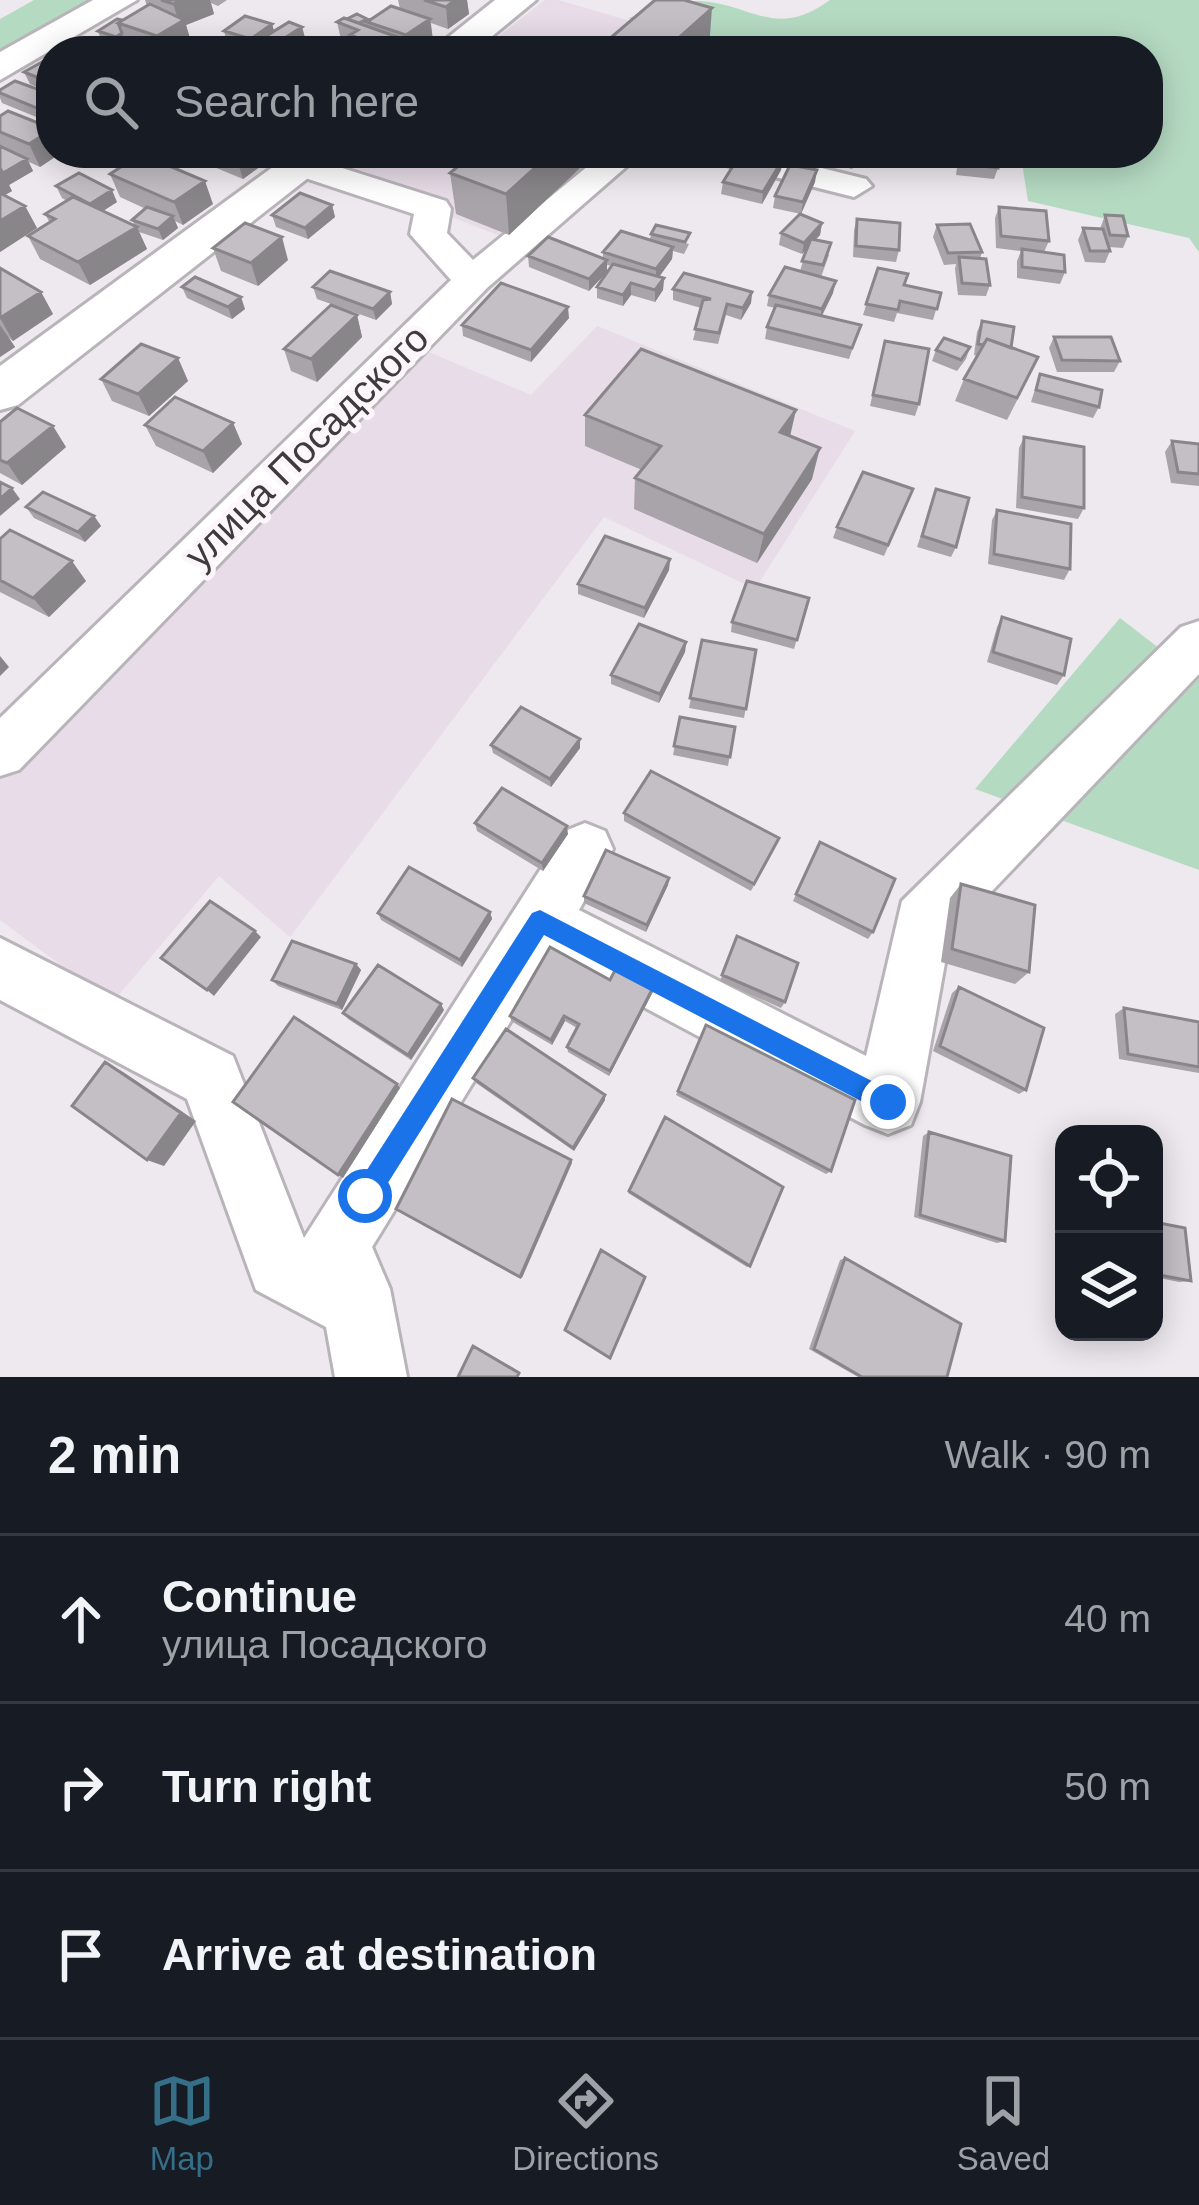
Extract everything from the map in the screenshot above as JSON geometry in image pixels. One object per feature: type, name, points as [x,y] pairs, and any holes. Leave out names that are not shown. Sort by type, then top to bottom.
[{"type":"main road","points":[[56,36],[119,0]]},
{"type":"main road","points":[[470,36],[518,0]]},
{"type":"main road","points":[[0,68],[36,47]]},
{"type":"main road","points":[[0,392],[300,168]]},
{"type":"street","points":[[331,168],[433,209]]},
{"type":"street","name":"улица Посадского","points":[[0,753],[474,279],[607,168]]},
{"type":"street","points":[[780,168],[854,186]]},
{"type":"street","points":[[460,181],[433,209],[428,234],[447,259],[474,279]]},
{"type":"street","points":[[540,921],[888,1102],[922,921],[1199,640]]},
{"type":"street","points":[[370,1377],[358,1306],[336,1243],[585,849]]},
{"type":"street","points":[[0,968],[211,1078],[280,1266],[358,1306]]},
{"type":"shaded area","points":[[545,0],[558,0],[682,36],[499,36]]},
{"type":"shaded area","points":[[331,168],[610,168],[528,247]]},
{"type":"shaded area","points":[[597,326],[855,431],[755,589],[604,517],[290,937],[219,876],[112,1003],[0,920],[0,774],[424,350],[531,395]]},
{"type":"green space","points":[[34,0],[99,0],[0,56],[0,19]]},
{"type":"green space","points":[[830,0],[1199,0],[1199,252],[1189,238],[1028,201],[1023,168],[1163,168],[1163,36],[689,36],[628,18],[693,1],[776,19],[810,12]]},
{"type":"green space","points":[[1120,618],[1199,679],[1199,870],[975,789]]},
{"type":"building","points":[[424,0],[455,0],[446,7]]},
{"type":"building","points":[[655,0],[684,0],[712,8],[681,36],[613,36]]},
{"type":"building","points":[[150,4],[184,20],[157,36],[118,23]]},
{"type":"building","points":[[391,6],[430,19],[406,35],[367,22]]},
{"type":"building","points":[[245,16],[272,24],[255,36],[224,31]]},
{"type":"building","points":[[344,18],[395,36],[353,36],[358,30],[337,22]]},
{"type":"building","points":[[117,19],[122,20],[118,36],[98,31]]},
{"type":"building","points":[[289,22],[302,27],[288,36],[266,36]]},
{"type":"building","points":[[15,81],[36,89],[36,108],[0,93]]},
{"type":"building","points":[[8,111],[36,122],[36,140],[29,144],[0,132],[0,116]]},
{"type":"building","points":[[0,146],[27,159],[3,173]]},
{"type":"building","points":[[119,168],[174,168],[205,181],[174,202],[110,174]]},
{"type":"building","points":[[456,168],[535,168],[506,194],[450,173]]},
{"type":"building","points":[[732,168],[778,168],[763,192],[723,182]]},
{"type":"building","points":[[789,168],[817,170],[803,202],[775,196]]},
{"type":"building","points":[[79,173],[112,190],[90,204],[56,186]]},
{"type":"building","points":[[0,193],[25,206],[0,221]]},
{"type":"building","points":[[300,193],[332,205],[305,228],[272,215]]},
{"type":"building","points":[[73,197],[137,227],[78,262],[28,236],[55,219],[45,214]]},
{"type":"building","points":[[147,207],[173,216],[158,229],[132,220]]},
{"type":"building","points":[[999,207],[1046,211],[1049,241],[1001,236]]},
{"type":"building","points":[[800,214],[822,223],[804,243],[781,233]]},
{"type":"building","points":[[1105,215],[1123,216],[1128,236],[1110,235]]},
{"type":"building","points":[[857,219],[900,223],[899,250],[856,246]]},
{"type":"building","points":[[245,223],[282,237],[251,263],[213,248]]},
{"type":"building","points":[[970,224],[982,252],[948,253],[937,225]]},
{"type":"building","points":[[656,225],[690,233],[685,242],[651,234]]},
{"type":"building","points":[[1083,228],[1103,229],[1110,251],[1090,251]]},
{"type":"building","points":[[621,231],[673,247],[656,269],[603,252]]},
{"type":"building","points":[[548,237],[607,260],[589,279],[528,256]]},
{"type":"building","points":[[811,239],[831,243],[823,265],[802,261]]},
{"type":"building","points":[[1022,249],[1064,255],[1065,272],[1022,267]]},
{"type":"building","points":[[959,257],[986,259],[990,285],[962,283]]},
{"type":"building","points":[[613,264],[664,278],[655,290],[631,283],[623,295],[597,287]]},
{"type":"building","points":[[785,267],[836,281],[822,309],[769,295]]},
{"type":"building","points":[[0,268],[41,292],[0,318]]},
{"type":"building","points":[[878,268],[908,274],[904,285],[941,293],[937,309],[900,301],[898,310],[866,304]]},
{"type":"building","points":[[330,271],[390,292],[373,309],[313,287]]},
{"type":"building","points":[[684,273],[752,292],[743,308],[727,304],[719,333],[695,329],[703,300],[711,299],[673,289]]},
{"type":"building","points":[[195,277],[241,297],[228,307],[182,287]]},
{"type":"building","points":[[501,283],[568,307],[531,350],[462,325]]},
{"type":"building","points":[[331,305],[357,315],[311,359],[284,349]]},
{"type":"building","points":[[776,305],[861,325],[852,348],[767,327]]},
{"type":"building","points":[[982,321],[1014,327],[1011,348],[987,339],[978,344]]},
{"type":"building","points":[[1054,337],[1111,337],[1120,361],[1062,360]]},
{"type":"building","points":[[944,338],[970,347],[961,360],[936,350]]},
{"type":"building","points":[[987,339],[1038,357],[1017,398],[964,379]]},
{"type":"building","points":[[885,341],[929,349],[919,404],[873,395]]},
{"type":"building","points":[[141,344],[178,358],[138,394],[101,379]]},
{"type":"building","points":[[641,349],[796,410],[780,432],[820,448],[764,534],[635,478],[661,446],[585,415]]},
{"type":"building","points":[[1040,374],[1102,390],[1099,407],[1036,390]]},
{"type":"building","points":[[175,397],[233,423],[203,451],[145,425]]},
{"type":"building","points":[[17,408],[53,426],[7,463],[0,460],[0,422]]},
{"type":"building","points":[[1024,437],[1084,447],[1084,508],[1022,497]]},
{"type":"building","points":[[1172,441],[1199,444],[1199,474],[1178,472]]},
{"type":"building","points":[[863,472],[913,489],[888,545],[837,527]]},
{"type":"building","points":[[0,482],[12,488],[0,499]]},
{"type":"building","points":[[936,489],[969,498],[956,547],[922,536]]},
{"type":"building","points":[[43,492],[94,516],[78,532],[26,507]]},
{"type":"building","points":[[997,510],[1071,524],[1070,569],[994,554]]},
{"type":"building","points":[[10,530],[72,561],[33,598],[0,580],[0,539]]},
{"type":"building","points":[[605,536],[670,559],[645,608],[578,584]]},
{"type":"building","points":[[747,581],[809,598],[797,640],[732,622]]},
{"type":"building","points":[[1002,617],[1071,639],[1064,675],[993,652]]},
{"type":"building","points":[[639,624],[686,642],[660,694],[611,675]]},
{"type":"building","points":[[702,640],[756,650],[746,709],[690,698]]},
{"type":"building","points":[[521,707],[580,739],[550,779],[491,745]]},
{"type":"building","points":[[680,717],[735,727],[730,757],[674,746]]},
{"type":"building","points":[[651,771],[779,838],[754,884],[624,813]]},
{"type":"building","points":[[502,788],[567,826],[542,863],[475,823]]},
{"type":"building","points":[[820,842],[895,879],[873,932],[796,894]]},
{"type":"building","points":[[606,850],[669,878],[647,925],[584,896]]},
{"type":"building","points":[[409,867],[490,912],[460,960],[378,913]]},
{"type":"building","points":[[961,884],[1035,905],[1029,972],[952,949]]},
{"type":"building","points":[[210,901],[255,931],[207,990],[161,958]]},
{"type":"building","points":[[737,936],[798,963],[785,1002],[722,975]]},
{"type":"building","points":[[292,941],[356,964],[337,1004],[272,980]]},
{"type":"building","points":[[550,947],[610,980],[621,959],[658,978],[610,1071],[567,1047],[579,1024],[564,1016],[551,1040],[510,1016]]},
{"type":"building","points":[[378,965],[441,1004],[408,1055],[343,1013]]},
{"type":"building","points":[[959,987],[1044,1028],[1026,1090],[940,1046]]},
{"type":"building","points":[[1124,1008],[1199,1022],[1199,1067],[1128,1054]]},
{"type":"building","points":[[294,1017],[397,1084],[338,1175],[233,1102]]},
{"type":"building","points":[[706,1025],[855,1100],[831,1171],[678,1091]]},
{"type":"building","points":[[506,1029],[605,1095],[573,1148],[473,1078]]},
{"type":"building","points":[[105,1062],[181,1113],[147,1160],[72,1106]]},
{"type":"building","points":[[452,1099],[571,1160],[520,1277],[396,1209]]},
{"type":"building","points":[[665,1117],[783,1187],[750,1266],[629,1191]]},
{"type":"building","points":[[929,1132],[1011,1156],[1005,1241],[920,1215]]},
{"type":"building","points":[[1163,1224],[1185,1228],[1191,1281],[1163,1276]]},
{"type":"building","points":[[601,1250],[645,1277],[610,1358],[565,1330]]},
{"type":"building","points":[[845,1258],[961,1324],[947,1377],[862,1377],[814,1349]]},
{"type":"building","points":[[473,1346],[519,1373],[517,1377],[458,1377]]},
{"type":"route","points":[[365,1196],[540,921],[888,1102]]}]
